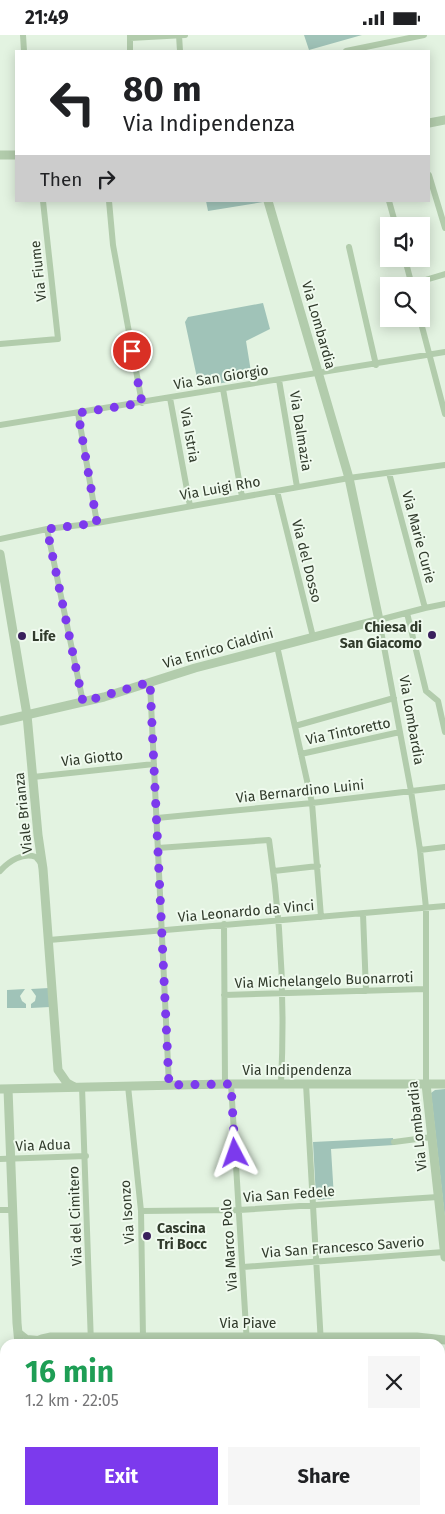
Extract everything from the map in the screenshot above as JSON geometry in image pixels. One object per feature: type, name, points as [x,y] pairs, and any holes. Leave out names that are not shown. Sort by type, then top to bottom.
[{"type":"street","points":[[23,35],[24,50]]},
{"type":"street","points":[[179,35],[180,50]]},
{"type":"street","points":[[130,50],[130,37],[186,35]]},
{"type":"street","points":[[351,50],[424,35]]},
{"type":"street","points":[[430,123],[445,120]]},
{"type":"street","points":[[0,155],[15,155]]},
{"type":"street","points":[[430,178],[445,228]]},
{"type":"street","name":"Via Fiume","points":[[0,344],[58,339],[43,202]]},
{"type":"street","points":[[109,202],[113,245],[142,403]]},
{"type":"street","name":"Via Lombardia","points":[[268,202],[349,478],[379,620],[411,791],[426,908],[426,1084],[445,1257]]},
{"type":"street","points":[[389,202],[393,217]]},
{"type":"street","points":[[349,247],[376,365]]},
{"type":"street","points":[[430,279],[445,274]]},
{"type":"street","points":[[422,327],[445,414]]},
{"type":"street","name":"Via San Giorgio","points":[[0,425],[376,365],[445,352]]},
{"type":"street","name":"Via Dalmazia","points":[[279,380],[297,487]]},
{"type":"street","points":[[223,389],[242,497]]},
{"type":"street","name":"Via Istria","points":[[170,398],[190,506]]},
{"type":"street","points":[[78,413],[97,523]]},
{"type":"street","name":"Via Luigi Rho","points":[[0,539],[47,529],[97,523],[349,478],[445,465]]},
{"type":"street","name":"Via Marie Curie","points":[[389,473],[425,608]]},
{"type":"street","name":"Via del Dosso","points":[[277,491],[313,637]]},
{"type":"street","points":[[47,529],[83,702]]},
{"type":"street","name":"Viale Brianza","points":[[0,554],[27,715],[43,869],[58,1070],[57,1081],[51,1088]]},
{"type":"street","name":"Via Enrico Cialdini","points":[[0,721],[83,702],[277,646],[441,605]]},
{"type":"street","points":[[407,613],[426,691],[445,705]]},
{"type":"street","points":[[277,646],[312,803],[321,917]]},
{"type":"street","points":[[150,682],[169,1085]]},
{"type":"street","points":[[295,725],[394,698]]},
{"type":"street","points":[[438,701],[445,732]]},
{"type":"street","name":"Via Tintoretto","points":[[301,754],[400,733]]},
{"type":"street","name":"Via Giotto","points":[[33,777],[154,764]]},
{"type":"street","name":"Via Bernardino Luini","points":[[157,818],[312,803],[445,787]]},
{"type":"street","points":[[0,871],[36,847],[38,835]]},
{"type":"street","points":[[158,848],[269,840],[279,920],[282,994],[281,1084]]},
{"type":"street","points":[[420,850],[445,847]]},
{"type":"street","points":[[25,855],[36,857],[43,869]]},
{"type":"street","points":[[274,871],[318,866]]},
{"type":"street","name":"Via Leonardo da Vinci","points":[[49,940],[445,907]]},
{"type":"street","points":[[363,914],[366,991]]},
{"type":"street","name":"Via Marco Polo","points":[[224,924],[224,995],[228,1084],[239,1210],[247,1339]]},
{"type":"street","name":"Via Michelangelo Buonarroti","points":[[224,995],[425,989]]},
{"type":"street","points":[[58,1070],[66,1083],[78,1087]]},
{"type":"street","name":"Via Indipendenza","points":[[4,1089],[228,1084],[445,1084]]},
{"type":"street","points":[[306,1084],[321,1339]]},
{"type":"street","name":"Via Isonzo","points":[[128,1086],[141,1211],[143,1338]]},
{"type":"street","name":"Via del Cimitero","points":[[78,1087],[86,1156],[88,1339]]},
{"type":"street","points":[[4,1089],[11,1158],[18,1339]]},
{"type":"street","points":[[394,1142],[432,1137]]},
{"type":"street","name":"Via Adua","points":[[0,1159],[86,1156]]},
{"type":"street","name":"Via San Fedele","points":[[141,1211],[239,1210],[438,1197]]},
{"type":"street","points":[[0,1210],[13,1209]]},
{"type":"street","name":"Via San Francesco Saverio","points":[[242,1267],[444,1252]]},
{"type":"street","points":[[14,1339],[17,1326]]},
{"type":"street","name":"Via Piave","points":[[17,1326],[20,1334],[32,1339]]},
{"type":"street","name":"Via Piave","points":[[357,1339],[429,1337],[445,1334]]},
{"type":"street","name":"Via Piave","points":[[429,1337],[440,1339]]},
{"type":"street","name":"Via Piave","points":[[59,1339],[74,1339]]},
{"type":"street","name":"Via Piave","points":[[125,1339],[195,1339]]},
{"type":"shaded area","points":[[304,35],[362,35],[309,50]]},
{"type":"shaded area","points":[[206,202],[263,202],[208,211]]},
{"type":"shaded area","points":[[263,303],[270,329],[246,341],[252,378],[199,387],[185,322],[188,317]]},
{"type":"shaded area","points":[[49,988],[50,1007],[31,1008],[31,1004],[35,1001],[36,996],[31,989]]},
{"type":"shaded area","points":[[25,989],[20,996],[26,1004],[26,1008],[7,1008],[7,990]]},
{"type":"shaded area","points":[[445,1089],[445,1219],[431,1093],[435,1090]]},
{"type":"shaded area","points":[[393,1138],[394,1145],[331,1149],[334,1198],[319,1200],[316,1198],[313,1142]]},
{"type":"place","name":"Chiesa di San Giacomo","points":[[432,635]]},
{"type":"place","name":"Life","points":[[22,636]]},
{"type":"place","name":"Cascina Tri Bocc","points":[[147,1236]]},
{"type":"route","points":[[132,351],[142,403],[78,413],[97,523],[47,529],[83,702],[150,682],[169,1085],[231,1084],[235,1153]]}]
